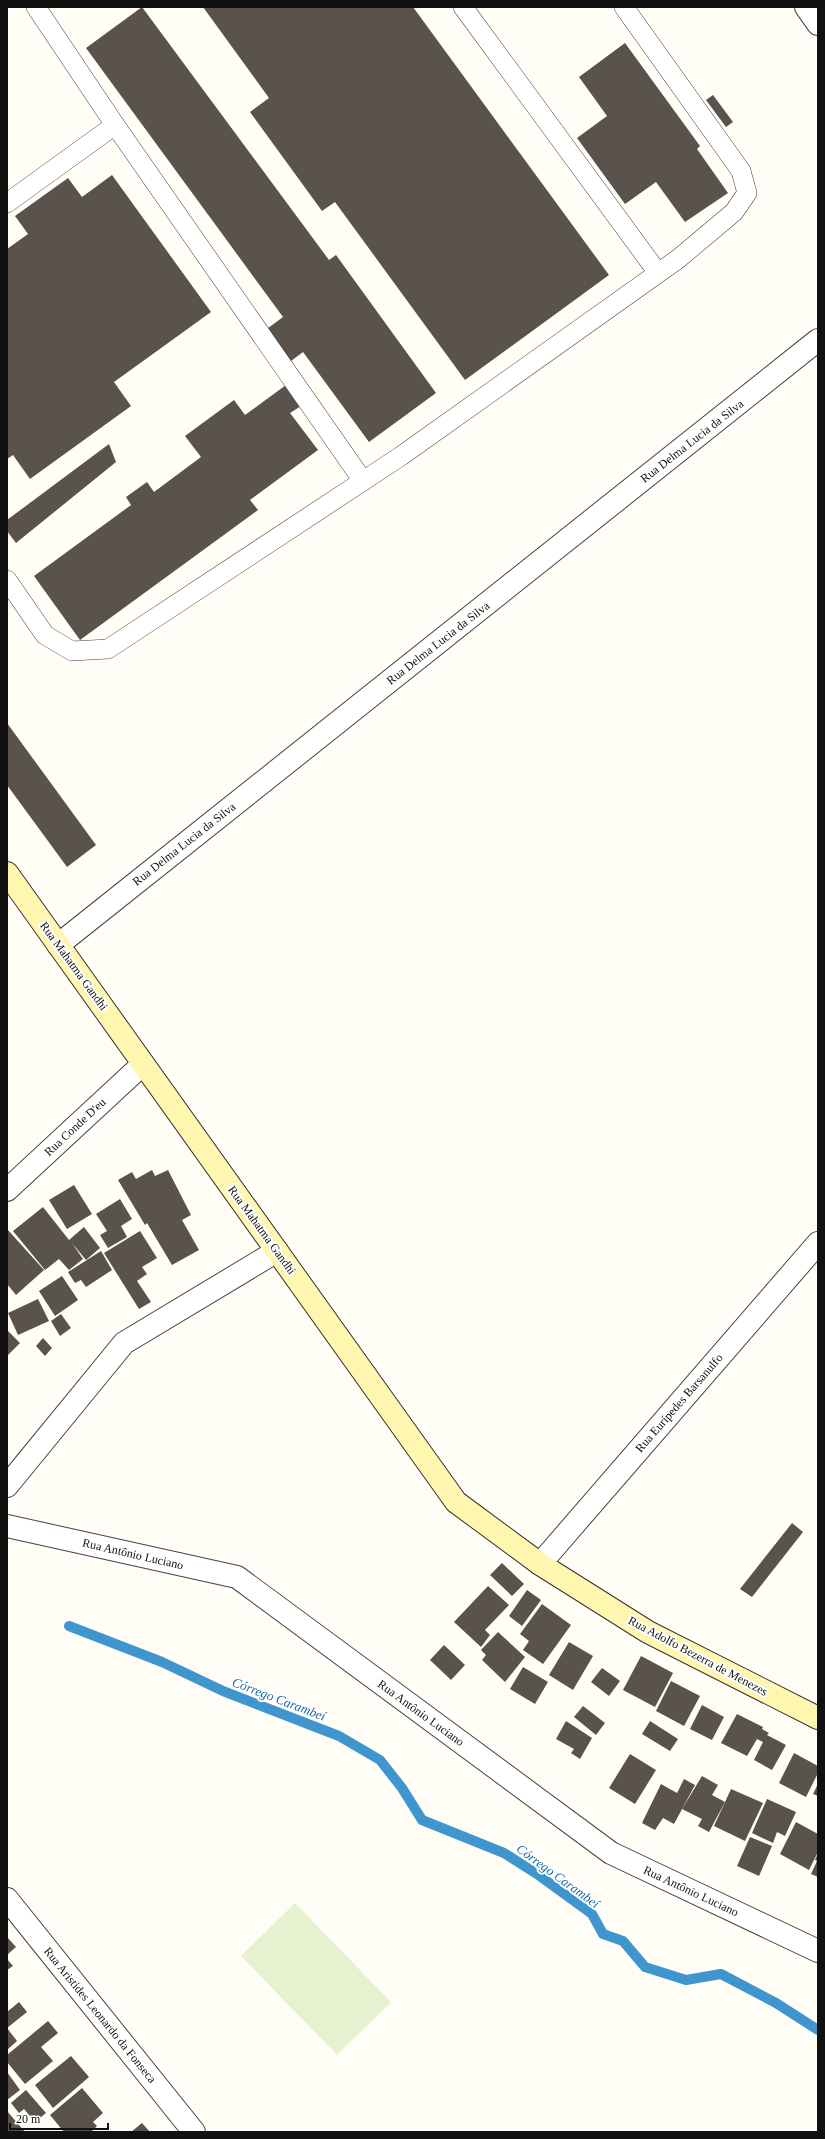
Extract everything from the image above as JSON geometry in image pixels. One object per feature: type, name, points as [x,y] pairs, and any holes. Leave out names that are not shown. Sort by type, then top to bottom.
[{"type":"street","points":[[806,7],[818,24]]},
{"type":"street","name":"Rua Delma Lucia da Silva","points":[[58,945],[818,340]]},
{"type":"street","name":"Rua Mahatma Gandhi","points":[[7,873],[456,1502],[540,1564]]},
{"type":"street","name":"Rua Conde D'eu","points":[[7,1190],[144,1064]]},
{"type":"street","name":"Rua Eurípedes Barsanulfo","points":[[540,1564],[818,1242]]},
{"type":"street","points":[[7,1486],[124,1343],[277,1251]]},
{"type":"street","name":"Rua Antônio Luciano","points":[[7,1526],[237,1577],[611,1853],[818,1951]]},
{"type":"street","name":"Rua Adolfo Bezerra de Menezes","points":[[540,1564],[648,1632],[818,1718]]},
{"type":"street","name":"Rua Aristides Leonardo da Fonseca","points":[[7,1899],[194,2132]]},
{"type":"lane","points":[[36,7],[115,125],[363,481]]},
{"type":"lane","points":[[463,7],[658,273]]},
{"type":"lane","points":[[7,580],[45,634],[72,651],[108,649],[363,481],[658,273],[734,212],[747,193],[741,171],[624,7]]},
{"type":"lane","points":[[7,203],[115,125]]},
{"type":"green space","points":[[295,1903],[391,2002],[337,2055],[241,1956]]},
{"type":"building","points":[[142,7],[329,260],[336,255],[436,393],[369,442],[303,352],[287,364],[264,331],[283,317],[86,48]]},
{"type":"building","points":[[203,7],[413,7],[609,275],[465,380],[335,202],[322,211],[250,112],[269,98]]},
{"type":"building","points":[[625,43],[700,146],[697,149],[728,193],[685,222],[656,182],[625,204],[577,138],[607,116],[579,77]]},
{"type":"building","points":[[713,95],[733,122],[726,127],[706,100]]},
{"type":"building","points":[[112,175],[211,312],[114,382],[131,406],[30,479],[13,455],[7,459],[7,249],[28,234],[15,216],[68,178],[82,197]]},
{"type":"building","points":[[286,385],[301,406],[290,413],[318,450],[250,500],[258,510],[80,640],[34,576],[131,505],[126,497],[147,482],[154,492],[201,457],[185,436],[234,400],[245,415]]},
{"type":"building","points":[[109,444],[116,462],[16,543],[7,531],[7,520]]},
{"type":"building","points":[[7,723],[96,845],[67,867],[7,785]]},
{"type":"building","points":[[152,1170],[155,1176],[168,1170],[191,1215],[182,1220],[199,1250],[172,1265],[147,1223],[145,1225],[118,1180],[132,1172],[136,1179]]},
{"type":"building","points":[[74,1185],[92,1214],[67,1229],[49,1200]]},
{"type":"building","points":[[120,1199],[132,1219],[121,1226],[127,1237],[108,1248],[100,1235],[107,1231],[96,1214]]},
{"type":"building","points":[[43,1207],[69,1240],[84,1227],[100,1248],[86,1260],[72,1243],[83,1259],[69,1270],[59,1259],[45,1270],[13,1231]]},
{"type":"building","points":[[7,1229],[44,1270],[16,1295],[7,1284]]},
{"type":"building","points":[[140,1231],[157,1258],[142,1267],[147,1274],[137,1281],[151,1302],[139,1309],[104,1253]]},
{"type":"building","points":[[101,1251],[112,1270],[86,1287],[81,1280],[75,1283],[68,1272]]},
{"type":"building","points":[[62,1276],[78,1300],[55,1316],[39,1291]]},
{"type":"building","points":[[38,1299],[49,1321],[18,1335],[8,1313]]},
{"type":"building","points":[[61,1314],[71,1328],[60,1336],[51,1321]]},
{"type":"building","points":[[7,1330],[20,1343],[7,1356]]},
{"type":"building","points":[[43,1338],[52,1348],[45,1356],[36,1346]]},
{"type":"building","points":[[792,1523],[803,1532],[752,1597],[740,1589]]},
{"type":"building","points":[[502,1563],[524,1584],[512,1596],[490,1575]]},
{"type":"building","points":[[488,1586],[509,1605],[485,1630],[490,1635],[481,1647],[454,1622]]},
{"type":"building","points":[[527,1590],[541,1600],[522,1626],[509,1616]]},
{"type":"building","points":[[542,1604],[571,1625],[543,1664],[523,1650],[529,1641],[520,1634]]},
{"type":"building","points":[[498,1632],[525,1657],[505,1682],[482,1660],[486,1655],[481,1650]]},
{"type":"building","points":[[569,1642],[593,1656],[573,1690],[549,1675]]},
{"type":"building","points":[[444,1645],[465,1665],[451,1680],[430,1660]]},
{"type":"building","points":[[641,1656],[673,1673],[655,1707],[623,1690]]},
{"type":"building","points":[[523,1667],[548,1682],[535,1704],[510,1689]]},
{"type":"building","points":[[602,1668],[620,1681],[609,1696],[591,1682]]},
{"type":"building","points":[[671,1681],[700,1696],[684,1726],[656,1711]]},
{"type":"building","points":[[702,1705],[724,1717],[712,1740],[690,1729]]},
{"type":"building","points":[[583,1706],[605,1723],[596,1735],[574,1717]]},
{"type":"building","points":[[737,1714],[763,1727],[762,1729],[769,1733],[767,1735],[786,1745],[772,1770],[754,1760],[763,1742],[757,1739],[747,1756],[721,1743]]},
{"type":"building","points":[[566,1721],[592,1738],[580,1759],[571,1753],[574,1749],[556,1739]]},
{"type":"building","points":[[650,1721],[678,1739],[670,1751],[642,1734]]},
{"type":"building","points":[[794,1753],[818,1766],[818,1773],[806,1797],[779,1783]]},
{"type":"building","points":[[630,1754],[656,1770],[635,1804],[609,1788]]},
{"type":"building","points":[[702,1776],[718,1785],[712,1795],[725,1802],[709,1832],[698,1826],[702,1819],[682,1809]]},
{"type":"building","points":[[684,1779],[695,1785],[674,1824],[663,1818],[655,1830],[642,1823],[661,1784],[677,1793]]},
{"type":"building","points":[[818,1784],[818,1796],[813,1794]]},
{"type":"building","points":[[731,1789],[763,1803],[745,1841],[714,1826]]},
{"type":"building","points":[[767,1799],[796,1812],[785,1836],[777,1832],[773,1843],[752,1833]]},
{"type":"building","points":[[796,1822],[818,1834],[818,1852],[809,1870],[780,1854]]},
{"type":"building","points":[[750,1837],[772,1846],[759,1876],[737,1866]]},
{"type":"building","points":[[818,1853],[818,1877],[811,1874],[817,1861],[815,1860]]},
{"type":"building","points":[[7,1937],[16,1947],[7,1955]]},
{"type":"building","points":[[7,1959],[13,1966],[7,1970]]},
{"type":"building","points":[[19,2002],[27,2012],[7,2028],[7,2012]]},
{"type":"building","points":[[48,2021],[58,2033],[41,2047],[53,2061],[25,2084],[7,2062],[7,2055]]},
{"type":"building","points":[[7,2028],[17,2041],[7,2050]]},
{"type":"building","points":[[71,2056],[89,2077],[53,2108],[35,2085]]},
{"type":"building","points":[[7,2072],[20,2090],[7,2100]]},
{"type":"building","points":[[82,2088],[103,2113],[93,2122],[97,2126],[91,2132],[64,2132],[50,2115]]},
{"type":"building","points":[[26,2090],[46,2113],[35,2122],[24,2109],[19,2113],[11,2103]]},
{"type":"building","points":[[7,2111],[25,2132],[7,2132]]},
{"type":"building","points":[[142,2123],[150,2132],[131,2132]]},
{"type":"waterway","name":"Córrego Carambeí","points":[[69,1626],[162,1662],[223,1691],[339,1736],[380,1760],[402,1788],[422,1820],[504,1853],[537,1874],[592,1914],[603,1934],[623,1941],[645,1967],[686,1980],[721,1974],[776,2003],[818,2030]]}]
